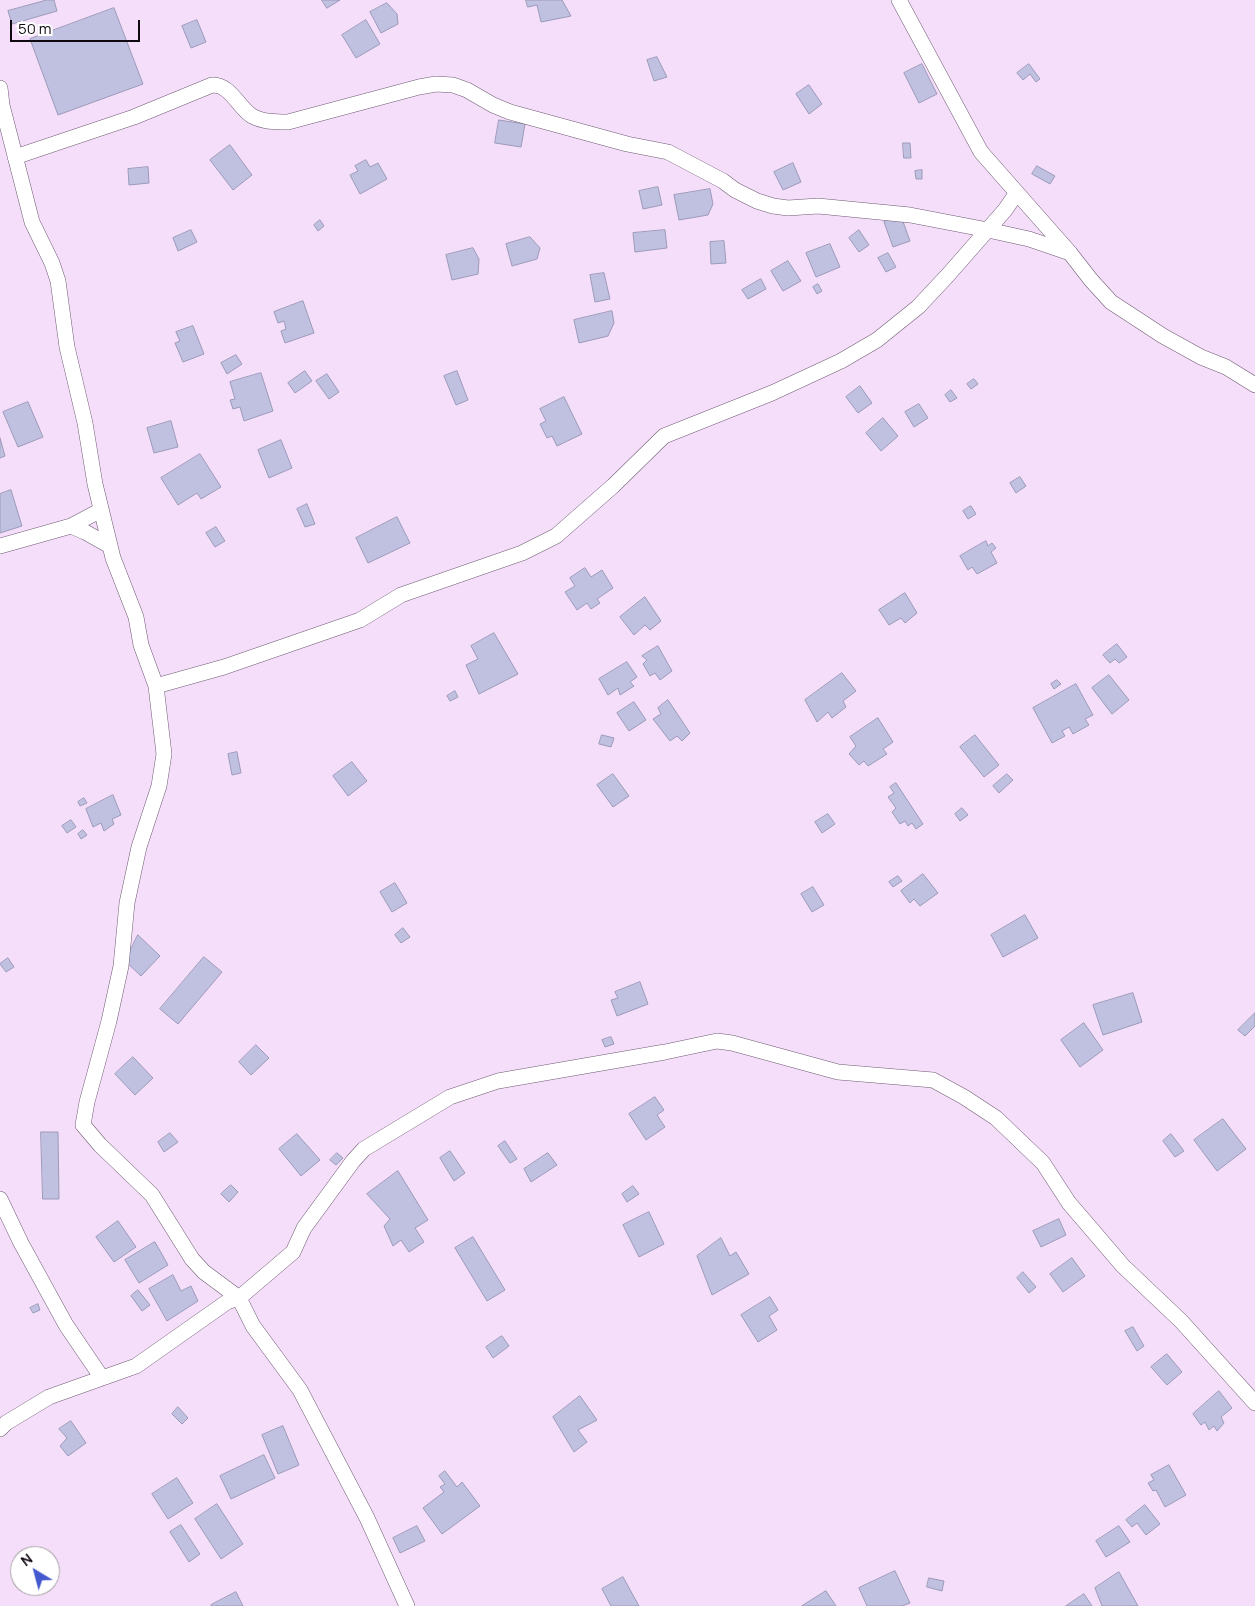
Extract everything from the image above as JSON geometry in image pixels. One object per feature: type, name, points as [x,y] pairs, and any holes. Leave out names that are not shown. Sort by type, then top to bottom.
[{"type":"street","points":[[899,0],[981,152],[1111,302],[1163,336],[1201,357],[1226,367],[1255,384]]},
{"type":"street","points":[[15,157],[134,117],[212,85],[224,87],[244,110],[254,117],[268,121],[288,122],[419,86],[453,85],[510,112],[627,144],[668,152],[723,181],[735,190],[757,201],[773,206],[788,208],[818,206],[910,215],[1029,239],[1070,253]]},
{"type":"street","points":[[0,88],[2,115],[32,222],[52,263],[58,281],[67,347],[85,423],[101,510],[113,558],[136,617],[142,645],[156,686],[164,754],[159,786],[139,847],[127,903],[122,966],[87,1102],[83,1125],[100,1145],[152,1195],[192,1259],[204,1272],[239,1298],[254,1326],[300,1390],[367,1518],[408,1606]]},
{"type":"street","points":[[156,686],[224,667],[360,620],[401,595],[522,553],[556,536],[593,504],[664,436],[772,392],[841,360],[877,340],[918,307],[988,230],[1016,194]]},
{"type":"street","points":[[0,546],[71,526],[101,510]]},
{"type":"street","points":[[71,526],[110,546]]},
{"type":"street","points":[[0,1429],[6,1423],[49,1397],[136,1366],[227,1302],[239,1298],[293,1252],[304,1228],[352,1161],[364,1149],[450,1097],[498,1081],[717,1041],[732,1043],[838,1072],[933,1080],[996,1118],[1043,1163],[1069,1202],[1123,1266],[1181,1321],[1255,1403]]},
{"type":"street","points":[[0,1199],[21,1243],[66,1325],[102,1378]]},
{"type":"building","points":[[47,0],[54,0],[57,11],[12,24],[8,11]]},
{"type":"building","points":[[322,0],[340,0],[327,8]]},
{"type":"building","points":[[526,0],[562,0],[571,16],[541,22],[537,5],[528,7]]},
{"type":"building","points":[[387,3],[397,14],[398,24],[381,33],[370,12]]},
{"type":"building","points":[[114,8],[143,84],[58,115],[30,39]]},
{"type":"building","points":[[197,20],[206,42],[191,48],[182,26]]},
{"type":"building","points":[[366,20],[380,44],[356,58],[342,35]]},
{"type":"building","points":[[657,57],[667,77],[654,81],[647,60]]},
{"type":"building","points":[[922,64],[937,94],[919,103],[904,73]]},
{"type":"building","points":[[1029,64],[1040,79],[1036,82],[1030,74],[1023,80],[1017,73]]},
{"type":"building","points":[[809,85],[822,104],[809,114],[796,94]]},
{"type":"building","points":[[499,120],[525,124],[521,147],[495,143]]},
{"type":"building","points":[[903,143],[910,143],[911,158],[904,158]]},
{"type":"building","points":[[230,145],[252,175],[233,190],[210,160]]},
{"type":"building","points":[[366,160],[370,167],[378,163],[387,179],[360,194],[350,175],[358,171],[355,166]]},
{"type":"building","points":[[793,163],[801,182],[783,190],[774,172]]},
{"type":"building","points":[[1037,166],[1055,176],[1050,184],[1032,174]]},
{"type":"building","points":[[148,167],[149,183],[129,185],[128,169]]},
{"type":"building","points":[[922,170],[922,179],[916,179],[915,171]]},
{"type":"building","points":[[658,187],[662,205],[643,209],[639,191]]},
{"type":"building","points":[[710,189],[713,204],[708,215],[679,220],[674,195]]},
{"type":"building","points":[[901,216],[910,241],[893,247],[884,222]]},
{"type":"building","points":[[320,220],[324,226],[318,231],[314,225]]},
{"type":"building","points":[[191,230],[197,242],[178,251],[173,238]]},
{"type":"building","points":[[665,230],[667,248],[635,252],[633,233]]},
{"type":"building","points":[[859,230],[869,245],[859,252],[849,238]]},
{"type":"building","points":[[530,237],[540,248],[537,259],[512,266],[506,244]]},
{"type":"building","points":[[724,241],[726,263],[711,264],[710,242]]},
{"type":"building","points":[[830,244],[840,267],[816,277],[806,253]]},
{"type":"building","points":[[473,248],[479,259],[478,274],[452,280],[446,255]]},
{"type":"building","points":[[888,253],[896,267],[886,272],[878,258]]},
{"type":"building","points":[[788,261],[801,281],[783,291],[771,271]]},
{"type":"building","points":[[604,273],[610,299],[595,302],[590,275]]},
{"type":"building","points":[[761,279],[766,289],[748,299],[742,290]]},
{"type":"building","points":[[818,284],[822,291],[817,294],[813,287]]},
{"type":"building","points":[[303,301],[314,333],[285,343],[281,331],[286,329],[284,321],[278,323],[274,312]]},
{"type":"building","points":[[612,311],[614,323],[608,336],[579,343],[574,320]]},
{"type":"building","points":[[193,326],[204,354],[183,362],[175,343],[180,341],[176,332]]},
{"type":"building","points":[[236,355],[242,364],[227,374],[221,363]]},
{"type":"building","points":[[305,371],[312,381],[295,393],[288,383]]},
{"type":"building","points":[[457,371],[468,400],[456,405],[444,376]]},
{"type":"building","points":[[261,373],[273,411],[244,421],[240,407],[233,409],[230,400],[235,399],[230,382]]},
{"type":"building","points":[[327,374],[339,392],[329,399],[316,381]]},
{"type":"building","points":[[974,379],[978,384],[971,389],[967,384]]},
{"type":"building","points":[[860,386],[872,403],[858,413],[846,397]]},
{"type":"building","points":[[951,390],[957,398],[950,402],[945,395]]},
{"type":"building","points":[[564,397],[582,434],[557,446],[552,436],[547,438],[540,424],[546,421],[540,409]]},
{"type":"building","points":[[28,402],[43,437],[18,447],[3,412]]},
{"type":"building","points":[[919,404],[928,418],[914,427],[905,412]]},
{"type":"building","points":[[883,418],[898,436],[881,451],[866,433]]},
{"type":"building","points":[[171,421],[178,447],[154,453],[147,428]]},
{"type":"building","points":[[0,438],[5,456],[0,458]]},
{"type":"building","points":[[281,440],[292,468],[269,478],[258,450]]},
{"type":"building","points":[[200,454],[221,487],[201,499],[197,493],[178,505],[161,478]]},
{"type":"building","points":[[1020,477],[1026,486],[1016,493],[1010,483]]},
{"type":"building","points":[[11,490],[22,526],[0,533],[0,494]]},
{"type":"building","points":[[307,504],[315,524],[305,527],[297,509]]},
{"type":"building","points":[[971,506],[976,514],[968,519],[963,511]]},
{"type":"building","points":[[397,517],[410,543],[368,563],[356,538]]},
{"type":"building","points":[[216,527],[225,541],[215,547],[206,533]]},
{"type":"building","points":[[986,541],[988,546],[992,543],[996,548],[991,552],[997,563],[977,574],[972,567],[968,570],[960,556]]},
{"type":"building","points":[[585,568],[591,577],[602,570],[613,588],[597,599],[600,603],[591,609],[587,603],[577,610],[565,592],[575,586],[570,578]]},
{"type":"building","points":[[905,593],[917,613],[905,623],[901,618],[889,625],[879,610]]},
{"type":"building","points":[[645,597],[661,621],[650,630],[645,625],[634,635],[620,617]]},
{"type":"building","points":[[494,633],[518,674],[479,694],[466,665],[478,659],[471,646]]},
{"type":"building","points":[[1117,644],[1127,657],[1119,663],[1115,659],[1110,663],[1103,655]]},
{"type":"building","points":[[658,646],[672,671],[660,680],[655,673],[650,676],[643,664],[647,660],[642,656]]},
{"type":"building","points":[[627,662],[637,677],[630,682],[634,686],[620,695],[618,688],[608,695],[599,679]]},
{"type":"building","points":[[842,673],[856,691],[843,701],[846,707],[832,718],[828,712],[817,722],[805,700]]},
{"type":"building","points":[[1109,675],[1129,700],[1112,714],[1092,688]]},
{"type":"building","points":[[1057,680],[1061,684],[1054,689],[1051,684]]},
{"type":"building","points":[[1076,684],[1093,715],[1085,719],[1089,725],[1073,734],[1069,727],[1062,731],[1065,736],[1052,743],[1033,708]]},
{"type":"building","points":[[455,691],[458,697],[450,701],[447,696]]},
{"type":"building","points":[[668,700],[690,733],[682,741],[677,736],[670,741],[653,719],[661,714],[658,708]]},
{"type":"building","points":[[634,702],[646,720],[629,731],[617,713]]},
{"type":"building","points":[[878,718],[893,742],[883,749],[887,754],[868,766],[864,761],[859,765],[849,754],[856,746],[850,737]]},
{"type":"building","points":[[602,735],[614,738],[611,747],[599,744]]},
{"type":"building","points":[[975,735],[999,765],[984,777],[960,747]]},
{"type":"building","points":[[237,752],[241,773],[232,775],[228,754]]},
{"type":"building","points":[[352,762],[367,781],[348,796],[333,776]]},
{"type":"building","points":[[613,774],[629,796],[613,807],[597,785]]},
{"type":"building","points":[[1007,774],[1013,780],[999,793],[993,786]]},
{"type":"building","points":[[896,783],[923,824],[916,829],[912,823],[908,826],[905,821],[900,824],[892,812],[896,808],[888,797],[894,793],[890,787]]},
{"type":"building","points":[[113,795],[121,815],[112,819],[114,824],[104,831],[101,823],[93,827],[86,809]]},
{"type":"building","points":[[84,798],[87,803],[80,806],[78,802]]},
{"type":"building","points":[[962,808],[968,815],[960,821],[955,814]]},
{"type":"building","points":[[828,814],[835,824],[822,833],[815,822]]},
{"type":"building","points":[[71,820],[76,827],[67,833],[62,826]]},
{"type":"building","points":[[83,830],[87,835],[81,839],[78,834]]},
{"type":"building","points":[[923,874],[938,893],[920,906],[914,899],[910,903],[901,891]]},
{"type":"building","points":[[898,876],[902,881],[893,887],[889,882]]},
{"type":"building","points":[[395,883],[407,903],[392,912],[380,892]]},
{"type":"building","points":[[813,887],[824,905],[812,912],[801,894]]},
{"type":"building","points":[[1025,915],[1038,938],[1003,957],[991,935]]},
{"type":"building","points":[[403,928],[410,937],[401,943],[395,935]]},
{"type":"building","points":[[138,935],[160,956],[141,976],[125,961]]},
{"type":"building","points":[[204,957],[222,972],[178,1024],[160,1009]]},
{"type":"building","points":[[8,958],[14,967],[6,972],[0,964]]},
{"type":"building","points":[[640,982],[648,1004],[617,1016],[611,1000],[618,998],[615,992]]},
{"type":"building","points":[[1133,993],[1142,1022],[1103,1035],[1093,1005]]},
{"type":"building","points":[[1255,1013],[1255,1026],[1245,1036],[1238,1030]]},
{"type":"building","points":[[1084,1023],[1103,1050],[1080,1067],[1061,1040]]},
{"type":"building","points":[[611,1037],[614,1044],[605,1047],[602,1040]]},
{"type":"building","points":[[256,1045],[269,1058],[251,1075],[239,1062]]},
{"type":"building","points":[[133,1057],[153,1078],[135,1095],[115,1074]]},
{"type":"building","points":[[655,1097],[664,1110],[657,1115],[665,1127],[646,1140],[629,1114]]},
{"type":"building","points":[[1223,1119],[1246,1149],[1217,1171],[1194,1140]]},
{"type":"building","points":[[41,1132],[58,1132],[59,1199],[43,1199]]},
{"type":"building","points":[[170,1133],[178,1142],[164,1152],[158,1142]]},
{"type":"building","points":[[297,1134],[320,1160],[301,1176],[279,1149]]},
{"type":"building","points":[[1171,1134],[1184,1151],[1175,1157],[1163,1141]]},
{"type":"building","points":[[505,1141],[517,1159],[510,1163],[498,1146]]},
{"type":"building","points":[[450,1151],[465,1173],[454,1181],[440,1158]]},
{"type":"building","points":[[337,1153],[343,1158],[336,1165],[330,1160]]},
{"type":"building","points":[[548,1153],[557,1165],[531,1182],[524,1169]]},
{"type":"building","points":[[398,1171],[428,1220],[415,1228],[424,1242],[409,1252],[401,1240],[393,1246],[384,1226],[390,1219],[367,1194]]},
{"type":"building","points":[[231,1185],[238,1192],[229,1202],[221,1194]]},
{"type":"building","points":[[633,1186],[639,1194],[627,1202],[622,1194]]},
{"type":"building","points":[[649,1212],[664,1244],[639,1257],[623,1225]]},
{"type":"building","points":[[1059,1219],[1066,1235],[1041,1247],[1033,1231]]},
{"type":"building","points":[[118,1221],[136,1247],[114,1262],[96,1237]]},
{"type":"building","points":[[473,1237],[505,1290],[487,1301],[455,1248]]},
{"type":"building","points":[[721,1238],[730,1256],[736,1252],[749,1274],[712,1295],[697,1256]]},
{"type":"building","points":[[155,1242],[168,1265],[139,1283],[125,1260]]},
{"type":"building","points":[[1072,1258],[1085,1276],[1063,1292],[1050,1274]]},
{"type":"building","points":[[1023,1272],[1036,1287],[1029,1293],[1017,1278]]},
{"type":"building","points":[[173,1275],[181,1291],[191,1286],[198,1301],[167,1321],[149,1289]]},
{"type":"building","points":[[138,1290],[150,1305],[142,1311],[131,1296]]},
{"type":"building","points":[[770,1297],[778,1310],[769,1316],[777,1330],[758,1342],[741,1315]]},
{"type":"building","points":[[38,1304],[40,1310],[33,1313],[30,1308]]},
{"type":"building","points":[[1133,1327],[1144,1346],[1137,1351],[1125,1331]]},
{"type":"building","points":[[502,1336],[509,1346],[493,1358],[486,1347]]},
{"type":"building","points":[[1167,1354],[1182,1372],[1167,1385],[1151,1367]]},
{"type":"building","points":[[1219,1391],[1232,1408],[1221,1417],[1224,1423],[1217,1431],[1214,1426],[1209,1430],[1205,1422],[1201,1425],[1193,1414]]},
{"type":"building","points":[[580,1396],[597,1420],[578,1430],[587,1442],[574,1452],[553,1417]]},
{"type":"building","points":[[178,1407],[188,1418],[182,1424],[172,1414]]},
{"type":"building","points":[[71,1421],[86,1443],[68,1456],[60,1446],[67,1438],[59,1429]]},
{"type":"building","points":[[283,1426],[299,1465],[278,1474],[262,1435]]},
{"type":"building","points":[[264,1455],[275,1478],[231,1499],[220,1476]]},
{"type":"building","points":[[1169,1465],[1186,1495],[1165,1507],[1156,1490],[1153,1491],[1148,1483],[1154,1480],[1151,1475]]},
{"type":"building","points":[[445,1471],[457,1487],[462,1482],[480,1506],[442,1534],[423,1508],[444,1492],[440,1487],[445,1484],[439,1476]]},
{"type":"building","points":[[177,1478],[193,1503],[168,1519],[152,1494]]},
{"type":"building","points":[[217,1504],[243,1544],[221,1559],[195,1519]]},
{"type":"building","points":[[1145,1505],[1160,1524],[1146,1535],[1137,1523],[1132,1527],[1126,1520]]},
{"type":"building","points":[[181,1525],[200,1554],[189,1562],[170,1532]]},
{"type":"building","points":[[417,1526],[425,1541],[400,1553],[393,1538]]},
{"type":"building","points":[[1119,1526],[1130,1542],[1106,1557],[1096,1541]]},
{"type":"building","points":[[895,1571],[910,1603],[902,1606],[867,1606],[859,1588]]},
{"type":"building","points":[[1119,1572],[1138,1606],[1102,1606],[1095,1588]]},
{"type":"building","points":[[623,1577],[639,1606],[611,1606],[602,1589]]},
{"type":"building","points":[[929,1578],[944,1581],[942,1591],[927,1587]]},
{"type":"building","points":[[826,1591],[836,1606],[802,1606]]},
{"type":"building","points":[[236,1592],[243,1606],[211,1606],[211,1605]]},
{"type":"building","points":[[1084,1594],[1092,1606],[1066,1606]]}]
